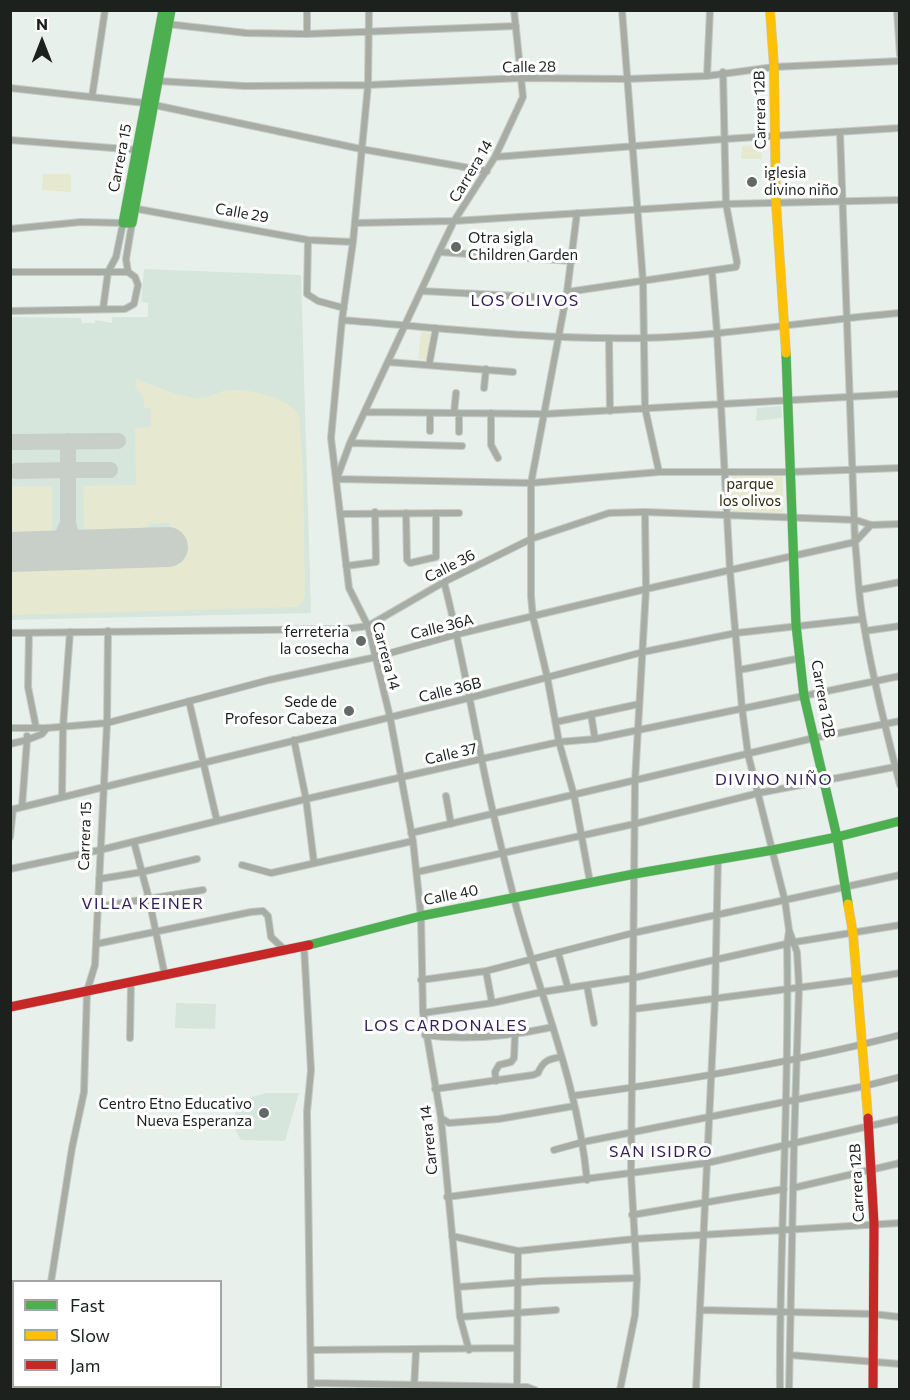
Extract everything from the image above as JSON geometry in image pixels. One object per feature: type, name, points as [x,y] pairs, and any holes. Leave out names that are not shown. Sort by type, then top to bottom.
[{"type":"street","points":[[92,97],[105,10]]},
{"type":"street","name":"Carrera 15","points":[[150,104],[158,81],[165,23],[163,10]]},
{"type":"street","name":"Carrera 15","points":[[128,223],[108,272],[103,309],[125,309],[134,304],[138,282],[128,272],[126,259],[128,223],[165,23],[171,10]]},
{"type":"street","points":[[307,10],[307,34]]},
{"type":"street","points":[[369,10],[368,85],[331,438],[336,479],[531,483],[659,472],[853,471],[900,468]]},
{"type":"street","name":"Carrera 14","points":[[469,1350],[460,1317],[441,1118],[425,1035],[421,980],[421,916],[413,841],[390,717],[376,657],[368,626],[349,588],[336,479],[350,443],[454,221],[495,158],[523,97],[514,10]]},
{"type":"street","points":[[622,10],[643,281],[645,408],[659,472]]},
{"type":"street","points":[[707,76],[710,10]]},
{"type":"street","name":"Carrera 12B","points":[[770,10],[774,67],[776,203],[785,324],[795,625],[801,658],[804,696],[837,837],[853,934],[872,1169],[873,1389]]},
{"type":"street","points":[[897,10],[900,55]]},
{"type":"street","points":[[165,23],[246,33],[307,34],[516,26]]},
{"type":"street","name":"Calle 28","points":[[158,81],[246,86],[368,85],[522,78],[627,79],[707,76],[723,72],[774,67],[900,61]]},
{"type":"street","points":[[567,292],[736,267],[726,204],[723,72]]},
{"type":"street","points":[[10,88],[150,104],[361,149],[487,171]]},
{"type":"street","points":[[495,158],[776,135],[900,128]]},
{"type":"street","points":[[840,132],[856,520],[855,542],[859,590],[862,619],[875,682],[900,785]]},
{"type":"street","points":[[10,140],[141,150]]},
{"type":"street","points":[[355,223],[454,221],[726,204],[900,200]]},
{"type":"street","name":"Calle 29","points":[[130,208],[308,240],[353,242]]},
{"type":"street","points":[[577,213],[560,337],[531,483],[531,597],[533,617],[559,742],[574,795],[590,882]]},
{"type":"street","points":[[10,229],[81,222],[128,223]]},
{"type":"street","points":[[308,240],[307,294],[318,301],[344,308]]},
{"type":"street","points":[[439,252],[572,261]]},
{"type":"street","points":[[10,272],[128,272]]},
{"type":"street","points":[[712,272],[722,404],[723,472],[742,708],[748,754],[759,793],[789,930],[795,942],[799,987],[789,1389]]},
{"type":"street","points":[[422,291],[536,297]]},
{"type":"street","points":[[10,311],[103,309]]},
{"type":"street","points":[[342,320],[560,337],[645,338],[900,313]]},
{"type":"street","points":[[429,365],[436,328]]},
{"type":"street","points":[[609,338],[610,411]]},
{"type":"street","points":[[388,362],[513,372]]},
{"type":"street","points":[[484,387],[486,369]]},
{"type":"street","points":[[456,393],[459,432]]},
{"type":"street","points":[[366,412],[545,414],[900,394]]},
{"type":"street","points":[[490,412],[491,445],[498,458]]},
{"type":"street","points":[[430,413],[430,431]]},
{"type":"street","points":[[350,443],[462,446]]},
{"type":"street","points":[[346,566],[376,562],[375,512]]},
{"type":"street","points":[[620,1389],[635,1315],[637,1278],[631,1174],[634,781],[646,589],[645,512]]},
{"type":"street","points":[[406,513],[407,560],[410,563],[436,557],[436,513]]},
{"type":"street","points":[[341,514],[459,513]]},
{"type":"street","name":"Calle 36","points":[[10,633],[346,629],[368,626],[444,582],[531,539],[609,513],[727,515],[856,520],[871,525],[900,524]]},
{"type":"street","points":[[855,542],[871,525]]},
{"type":"street","name":"Calle 36A","points":[[10,728],[47,728],[107,723],[269,680],[376,657],[458,634],[855,542]]},
{"type":"street","points":[[444,582],[458,634],[481,759],[503,853],[530,959],[553,1027],[572,1096],[583,1142],[587,1180]]},
{"type":"street","points":[[859,590],[900,582]]},
{"type":"street","name":"Calle 36B","points":[[12,809],[469,698],[643,652],[736,633],[862,619]]},
{"type":"street","points":[[865,631],[900,626]]},
{"type":"street","name":"Carrera 15","points":[[51,1280],[72,1148],[84,1092],[87,991],[95,965],[107,723],[108,631]]},
{"type":"street","points":[[62,797],[63,727],[70,632]]},
{"type":"street","points":[[29,633],[28,687],[36,728]]},
{"type":"street","points":[[739,670],[801,658]]},
{"type":"street","name":"Calle 37","points":[[10,869],[559,742],[595,739],[900,676]]},
{"type":"street","points":[[189,701],[217,821]]},
{"type":"street","points":[[556,722],[639,704]]},
{"type":"street","points":[[591,714],[595,739]]},
{"type":"street","points":[[411,833],[814,738],[900,721]]},
{"type":"street","points":[[10,744],[42,734],[47,728]]},
{"type":"street","points":[[22,807],[26,729]]},
{"type":"street","points":[[294,740],[306,799],[314,863]]},
{"type":"street","points":[[417,872],[634,824],[759,793],[897,766]]},
{"type":"street","points":[[446,796],[452,824]]},
{"type":"street","points":[[10,837],[12,809]]},
{"type":"street","name":"Calle 40","points":[[10,1007],[304,946],[421,916],[590,882],[772,850],[900,821]]},
{"type":"street","points":[[242,866],[271,873],[413,841]]},
{"type":"street","points":[[134,842],[165,976]]},
{"type":"street","points":[[99,879],[197,859]]},
{"type":"street","points":[[696,1389],[717,959],[718,859]]},
{"type":"street","points":[[421,980],[486,971],[633,933],[900,875]]},
{"type":"street","points":[[98,907],[203,890]]},
{"type":"street","points":[[96,944],[262,911],[268,916],[271,937],[285,950]]},
{"type":"street","points":[[423,1013],[633,978],[795,942],[900,925]]},
{"type":"street","points":[[780,1389],[789,930]]},
{"type":"street","points":[[304,946],[311,1070],[307,1112],[311,1386],[535,1389]]},
{"type":"street","points":[[558,952],[568,988]]},
{"type":"street","points":[[486,971],[492,1003]]},
{"type":"street","points":[[634,1009],[900,973]]},
{"type":"street","points":[[130,1038],[131,982]]},
{"type":"street","points":[[587,986],[594,1023]]},
{"type":"street","points":[[425,1035],[450,1039],[515,1035],[553,1027]]},
{"type":"street","points":[[496,1081],[495,1072],[499,1065],[511,1062],[514,1058],[515,1035]]},
{"type":"street","points":[[572,1096],[710,1075],[862,1045],[900,1035]]},
{"type":"street","points":[[435,1089],[533,1075],[538,1073],[542,1064],[549,1059],[561,1057]]},
{"type":"street","points":[[554,1150],[583,1142],[900,1077]]},
{"type":"street","points":[[442,1129],[449,1123],[500,1119],[574,1106]]},
{"type":"street","points":[[441,1118],[449,1123]]},
{"type":"street","points":[[447,1197],[707,1163],[900,1119]]},
{"type":"street","points":[[793,1188],[900,1163]]},
{"type":"street","points":[[632,1215],[784,1189]]},
{"type":"street","points":[[452,1236],[518,1251],[634,1239],[900,1223]]},
{"type":"street","points":[[517,1388],[518,1251]]},
{"type":"street","points":[[458,1287],[637,1278]]},
{"type":"street","points":[[701,1310],[873,1314],[900,1317]]},
{"type":"street","points":[[460,1317],[556,1311]]},
{"type":"street","points":[[311,1350],[517,1348]]},
{"type":"street","points":[[414,1388],[416,1350]]},
{"type":"street","points":[[790,1355],[900,1364]]},
{"type":"shaded area","points":[[144,269],[301,275],[311,613],[11,620],[10,317],[81,318],[82,323],[95,323],[95,320],[112,323],[112,317],[148,317],[148,303],[141,302]]},
{"type":"shaded area","points":[[781,406],[782,418],[756,421],[757,408]]},
{"type":"shaded area","points":[[176,1003],[216,1004],[215,1029],[175,1028]]},
{"type":"shaded area","name":"Centro Etno Educativo Nueva Esperanza","points":[[266,1093],[299,1093],[285,1141],[241,1140],[235,1129],[235,1108],[245,1099]]},
{"type":"green space","points":[[761,145],[762,159],[741,159],[742,146]]},
{"type":"green space","points":[[43,174],[71,174],[71,192],[42,190]]},
{"type":"green space","points":[[421,331],[433,334],[429,360],[418,359]]},
{"type":"green space","points":[[136,379],[172,393],[199,399],[230,390],[268,395],[286,403],[299,415],[303,472],[305,595],[302,603],[297,607],[11,615],[11,564],[171,559],[170,523],[151,523],[138,533],[92,534],[84,527],[83,486],[135,485],[136,483],[135,428],[151,427],[150,409],[144,407],[143,396],[135,386]]},
{"type":"green space","name":"parque los olivos","points":[[732,474],[783,475],[783,514],[729,510]]},
{"type":"green space","points":[[52,486],[52,531],[45,536],[11,537],[11,487]]},
{"type":"taxiway","points":[[46,550],[60,541],[68,523],[68,441]]},
{"type":"taxiway","points":[[11,442],[118,441]]},
{"type":"taxiway","points":[[16,471],[63,470],[68,475],[73,470],[110,470]]},
{"type":"taxiway","points":[[68,523],[76,541],[94,548]]},
{"type":"runway","points":[[10,552],[168,547]]},
{"type":"traffic: fast","points":[[163,10],[123,223],[132,223],[171,10]]},
{"type":"traffic: fast","points":[[786,353],[796,625],[804,696],[837,837],[848,904]]},
{"type":"traffic: fast","points":[[309,945],[421,916],[634,874],[773,850],[900,821]]},
{"type":"traffic: slow","points":[[770,10],[774,67],[776,203],[786,353]]},
{"type":"traffic: slow","points":[[848,904],[853,934],[868,1118]]},
{"type":"traffic: jam","points":[[10,1007],[309,945]]},
{"type":"traffic: jam","points":[[868,1118],[874,1224],[873,1390]]},
{"type":"place","name":"iglesia divino niño","points":[[752,182]]},
{"type":"place","name":"Otra sigla Children Garden","points":[[456,247]]},
{"type":"place","name":"ferreteria la cosecha","points":[[361,641]]},
{"type":"place","name":"Sede de Profesor Cabeza","points":[[349,711]]},
{"type":"place","name":"Centro Etno Educativo Nueva Esperanza","points":[[264,1113]]},
{"type":"district","name":"LOS OLIVOS","points":[[525,301]]},
{"type":"district","name":"DIVINO NIÑO","points":[[774,780]]},
{"type":"district","name":"VILLA KEINER","points":[[143,904]]},
{"type":"district","name":"LOS CARDONALES","points":[[446,1026]]},
{"type":"district","name":"SAN ISIDRO","points":[[661,1152]]}]
